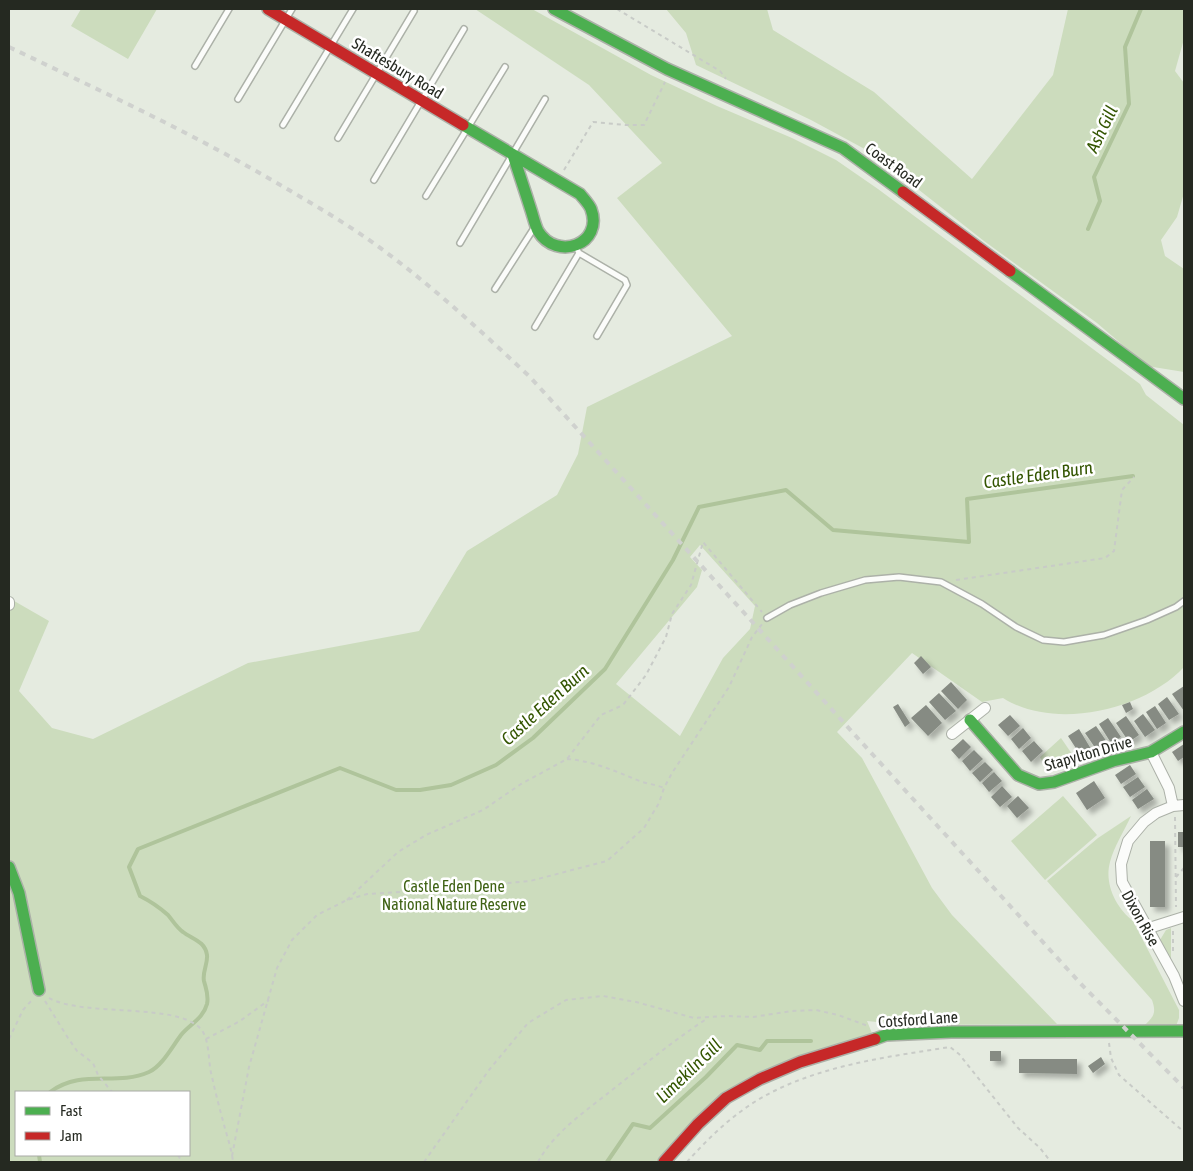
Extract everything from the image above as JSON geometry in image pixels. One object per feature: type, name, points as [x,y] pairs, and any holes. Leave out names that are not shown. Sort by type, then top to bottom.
[{"type":"street","name":"Shaftesbury Road","points":[[268,9],[580,194],[592,207],[594,223],[592,232],[578,250]]},
{"type":"street","name":"Coast Road","points":[[554,9],[668,69],[843,148],[1184,399]]},
{"type":"street","points":[[513,155],[536,226],[543,239],[552,246],[578,250]]},
{"type":"street","points":[[952,734],[985,708]]},
{"type":"street","name":"Stapylton Drive","points":[[970,720],[1018,775],[1039,784],[1054,782],[1113,761],[1151,752],[1184,732]]},
{"type":"street","name":"Stapylton Drive","points":[[1151,752],[1177,805]]},
{"type":"street","name":"Dixon Rise","points":[[1177,805],[1156,813],[1144,822],[1128,841],[1121,864],[1122,882],[1174,976],[1184,1001]]},
{"type":"street","points":[[9,867],[19,893],[39,990]]},
{"type":"street","points":[[1146,928],[1180,918]]},
{"type":"street","name":"Cotsford Lane","points":[[664,1162],[698,1124],[726,1098],[760,1079],[800,1062],[886,1035],[951,1032],[1184,1031]]},
{"type":"lane","points":[[195,66],[229,9]]},
{"type":"lane","points":[[238,99],[292,9]]},
{"type":"lane","points":[[283,125],[352,9]]},
{"type":"lane","points":[[338,138],[414,11]]},
{"type":"lane","points":[[374,180],[464,29]]},
{"type":"lane","points":[[426,196],[505,67]]},
{"type":"lane","points":[[460,243],[545,98]]},
{"type":"lane","points":[[495,289],[536,226]]},
{"type":"lane","points":[[535,327],[578,250],[625,280],[627,285],[597,336]]},
{"type":"lane","points":[[767,618],[821,593],[865,580],[899,577],[941,582],[982,604],[1016,627],[1043,640],[1064,642],[1104,635],[1147,620],[1176,607],[1184,601]]},
{"type":"path","points":[[618,9],[720,71],[726,79],[726,95]]},
{"type":"path","points":[[558,181],[593,122],[644,125],[666,80]]},
{"type":"path","points":[[941,582],[1105,558],[1114,550],[1122,490],[1134,476]]},
{"type":"path","points":[[232,1156],[250,1067],[277,968],[292,940],[317,915],[347,900],[366,894],[530,881],[606,861],[644,828],[659,803],[672,773],[729,687],[752,637],[767,618],[703,542],[691,585],[672,614],[666,637],[646,675],[623,705],[602,715],[567,759],[521,784],[482,810],[426,836],[398,852],[347,900]]},
{"type":"path","points":[[567,759],[579,760],[609,768],[644,783],[664,788]]},
{"type":"path","points":[[1177,805],[1176,878],[1180,918]]},
{"type":"path","points":[[1176,878],[1184,868]]},
{"type":"path","points":[[39,990],[50,999],[64,1005],[169,1014],[188,1020],[199,1027],[206,1039],[210,1069],[233,1162]]},
{"type":"path","points":[[9,1039],[23,1010],[39,990]]},
{"type":"path","points":[[39,990],[77,1051],[93,1064],[98,1075],[111,1091]]},
{"type":"path","points":[[424,1162],[489,1070],[528,1022],[566,1000],[603,996],[636,1002],[694,1018],[753,1017],[792,1011],[816,1010],[838,1015],[869,1027]]},
{"type":"path","points":[[206,1039],[240,1021],[269,1000]]},
{"type":"path","points":[[538,1162],[542,1154],[560,1133],[679,1037],[710,1017]]},
{"type":"path","points":[[687,1162],[706,1141],[740,1112],[776,1090],[824,1072],[868,1060],[950,1047],[959,1054],[1018,1128],[1052,1162]]},
{"type":"path","points":[[1111,1058],[1119,1075],[1184,1132]]},
{"type":"green space","points":[[81,9],[157,9],[128,59],[71,26]]},
{"type":"green space","name":"Castle Eden Dene National Nature Reserve","points":[[475,9],[532,9],[651,75],[792,138],[836,160],[878,189],[1140,384],[1146,395],[1184,425],[1184,667],[1167,682],[1146,695],[1123,704],[1098,711],[1073,714],[1048,713],[1024,708],[1003,698],[982,702],[912,653],[837,732],[862,758],[932,888],[952,915],[1057,1024],[907,1025],[867,1021],[874,1038],[726,1098],[664,1162],[9,1162],[9,598],[49,621],[19,691],[52,728],[93,739],[248,663],[419,631],[467,551],[557,495],[578,454],[587,407],[732,336],[617,198],[662,163],[589,85]],"holes":[[[700,545],[755,606],[750,629],[723,658],[680,736],[616,684],[697,587],[702,570],[690,557]]]},
{"type":"green space","points":[[666,9],[767,9],[773,30],[874,92],[972,179],[1053,75],[1068,9],[1184,9],[1184,39],[1175,71],[1184,83],[1184,193],[1177,217],[1161,240],[1165,256],[1184,269],[1184,372],[1147,366],[1097,323],[984,241],[872,153],[811,120],[696,65],[686,33]]},
{"type":"green space","points":[[1061,738],[1072,754],[1068,763],[1060,770],[1048,766],[1040,757]]},
{"type":"green space","points":[[1063,796],[1097,835],[1045,880],[1011,841]]},
{"type":"green space","points":[[1131,816],[1110,862],[1110,887],[1121,909],[1133,921],[1179,1010],[1176,1026],[1143,1027],[1154,1012],[1152,1000],[1047,881],[1098,838]]},
{"type":"green space","points":[[1171,928],[1171,967],[1160,940],[1166,930]]},
{"type":"building","points":[[921,656],[931,667],[923,674],[914,663]]},
{"type":"building","points":[[951,682],[967,700],[958,709],[941,691]]},
{"type":"building","points":[[1184,686],[1184,711],[1172,694]]},
{"type":"building","points":[[939,693],[956,711],[945,720],[929,702]]},
{"type":"building","points":[[1167,697],[1179,714],[1169,720],[1158,704]]},
{"type":"building","points":[[1130,702],[1133,709],[1126,713],[1122,705]]},
{"type":"building","points":[[898,704],[910,723],[905,727],[893,707]]},
{"type":"building","points":[[926,705],[942,723],[928,736],[911,718]]},
{"type":"building","points":[[1155,706],[1166,723],[1157,729],[1146,712]]},
{"type":"building","points":[[1143,714],[1155,730],[1145,737],[1134,721]]},
{"type":"building","points":[[1010,715],[1020,726],[1008,736],[998,725]]},
{"type":"building","points":[[1126,716],[1139,735],[1129,742],[1116,723]]},
{"type":"building","points":[[1108,718],[1121,737],[1111,743],[1099,724]]},
{"type":"building","points":[[1096,726],[1109,745],[1098,752],[1085,733]]},
{"type":"building","points":[[1023,728],[1031,738],[1019,749],[1011,739]]},
{"type":"building","points":[[1079,729],[1091,749],[1081,756],[1068,736]]},
{"type":"building","points":[[963,739],[971,747],[959,759],[951,750]]},
{"type":"building","points":[[1034,741],[1043,751],[1031,762],[1022,751]]},
{"type":"building","points":[[1184,744],[1184,757],[1178,761],[1172,752]]},
{"type":"building","points":[[974,750],[983,759],[970,771],[962,761]]},
{"type":"building","points":[[985,762],[993,770],[980,782],[972,773]]},
{"type":"building","points":[[1130,765],[1136,774],[1121,784],[1115,775]]},
{"type":"building","points":[[994,772],[1002,781],[989,792],[982,783]]},
{"type":"building","points":[[1138,777],[1145,787],[1130,797],[1123,787]]},
{"type":"building","points":[[1094,781],[1105,798],[1087,810],[1076,793]]},
{"type":"building","points":[[1002,786],[1012,797],[1000,807],[991,797]]},
{"type":"building","points":[[1147,789],[1154,799],[1138,809],[1132,800]]},
{"type":"building","points":[[1018,796],[1029,808],[1017,818],[1007,806]]},
{"type":"building","points":[[1178,832],[1184,832],[1184,847],[1178,847]]},
{"type":"building","points":[[1150,841],[1165,841],[1165,907],[1150,907]]},
{"type":"building","points":[[990,1051],[1001,1051],[1001,1061],[990,1061]]},
{"type":"building","points":[[1101,1057],[1105,1064],[1093,1073],[1088,1066]]},
{"type":"building","points":[[1019,1059],[1077,1059],[1077,1074],[1019,1073]]},
{"type":"waterway","name":"Ash Gill","points":[[1088,229],[1100,201],[1094,177],[1129,104],[1125,47],[1141,9]]},
{"type":"waterway","name":"Castle Eden Burn","points":[[52,1091],[75,1081],[124,1078],[149,1072],[162,1061],[181,1035],[203,1014],[207,1004],[204,978],[207,958],[206,950],[201,943],[181,930],[165,912],[140,896],[129,867],[138,849],[340,768],[396,790],[420,790],[451,785],[496,765],[533,738],[605,669],[673,560],[699,507],[786,490],[833,530],[969,542],[967,499],[1133,476]]},
{"type":"waterway","name":"Limekiln Gill","points":[[607,1162],[633,1124],[650,1128],[706,1077],[737,1045],[760,1050],[767,1041],[811,1041]]},
{"type":"waterway","name":"Castle Eden Burn","points":[[39,1156],[40,1162]]},
{"type":"railway","points":[[9,47],[181,131],[249,167],[309,202],[349,226],[387,253],[460,313],[530,377],[1081,984],[1184,1088]]},
{"type":"traffic: fast","points":[[554,9],[667,69],[843,148],[903,192]]},
{"type":"traffic: fast","points":[[463,125],[580,194],[591,209],[593,221],[591,232],[585,240],[567,247],[556,246],[546,240],[538,231],[513,155]]},
{"type":"traffic: fast","points":[[1010,271],[1184,399]]},
{"type":"traffic: fast","points":[[970,720],[1018,775],[1039,784],[1054,782],[1113,761],[1151,752],[1184,732]]},
{"type":"traffic: fast","points":[[9,867],[19,893],[39,990]]},
{"type":"traffic: fast","points":[[875,1039],[886,1035],[951,1032],[1184,1031]]},
{"type":"traffic: jam","points":[[268,9],[463,125]]},
{"type":"traffic: jam","points":[[903,192],[1010,271]]},
{"type":"traffic: jam","points":[[664,1162],[698,1124],[726,1098],[760,1079],[800,1062],[875,1039]]}]
